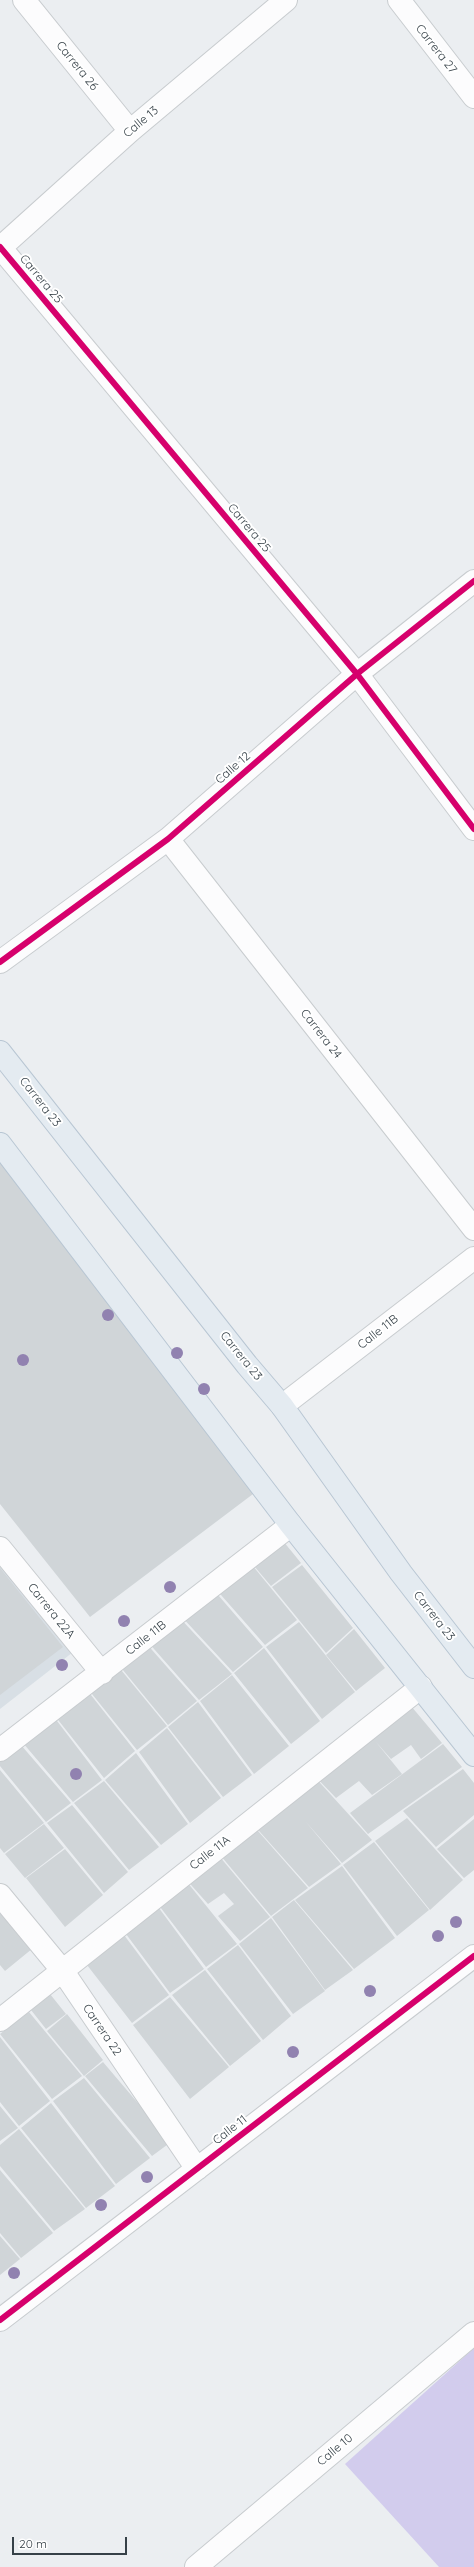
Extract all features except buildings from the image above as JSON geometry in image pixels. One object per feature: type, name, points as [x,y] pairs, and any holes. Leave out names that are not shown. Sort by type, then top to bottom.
[{"type":"main road","name":"Carrera 23","points":[[0,1052],[247,1365],[282,1406],[401,1573],[474,1667]]},
{"type":"main road","points":[[0,1144],[291,1525],[474,1755]]},
{"type":"street","name":"Carrera 26","points":[[24,0],[130,131]]},
{"type":"street","name":"Calle 13","points":[[0,248],[130,131],[286,0]]},
{"type":"street","name":"Carrera 27","points":[[399,0],[474,97]]},
{"type":"street","name":"Carrera 25","points":[[0,248],[358,674],[474,829]]},
{"type":"street","name":"Calle 12","points":[[0,962],[168,839],[358,674],[474,581]]},
{"type":"street","name":"Carrera 24","points":[[168,839],[474,1229]]},
{"type":"street","name":"Calle 11B","points":[[282,1406],[474,1258]]},
{"type":"street","name":"Calle 11B","points":[[0,1750],[102,1673],[291,1525]]},
{"type":"street","name":"Carrera 22A","points":[[0,1548],[102,1673]]},
{"type":"street","name":"Calle 11A","points":[[0,2020],[421,1687]]},
{"type":"street","name":"Carrera 22","points":[[0,1895],[62,1970],[197,2169]]},
{"type":"street","name":"Calle 11","points":[[0,2320],[474,1956]]},
{"type":"street","name":"Calle 10","points":[[196,2567],[474,2333]]},
{"type":"shaded area","points":[[0,1549],[77,1649],[0,1709]]},
{"type":"shaded area","points":[[474,2348],[474,2567],[439,2567],[345,2464]]},
{"type":"cycle path","points":[[0,247],[357,674],[474,829]]},
{"type":"cycle path","points":[[0,962],[168,839],[357,674],[474,581]]},
{"type":"cycle path","points":[[0,2320],[474,1956]]}]
